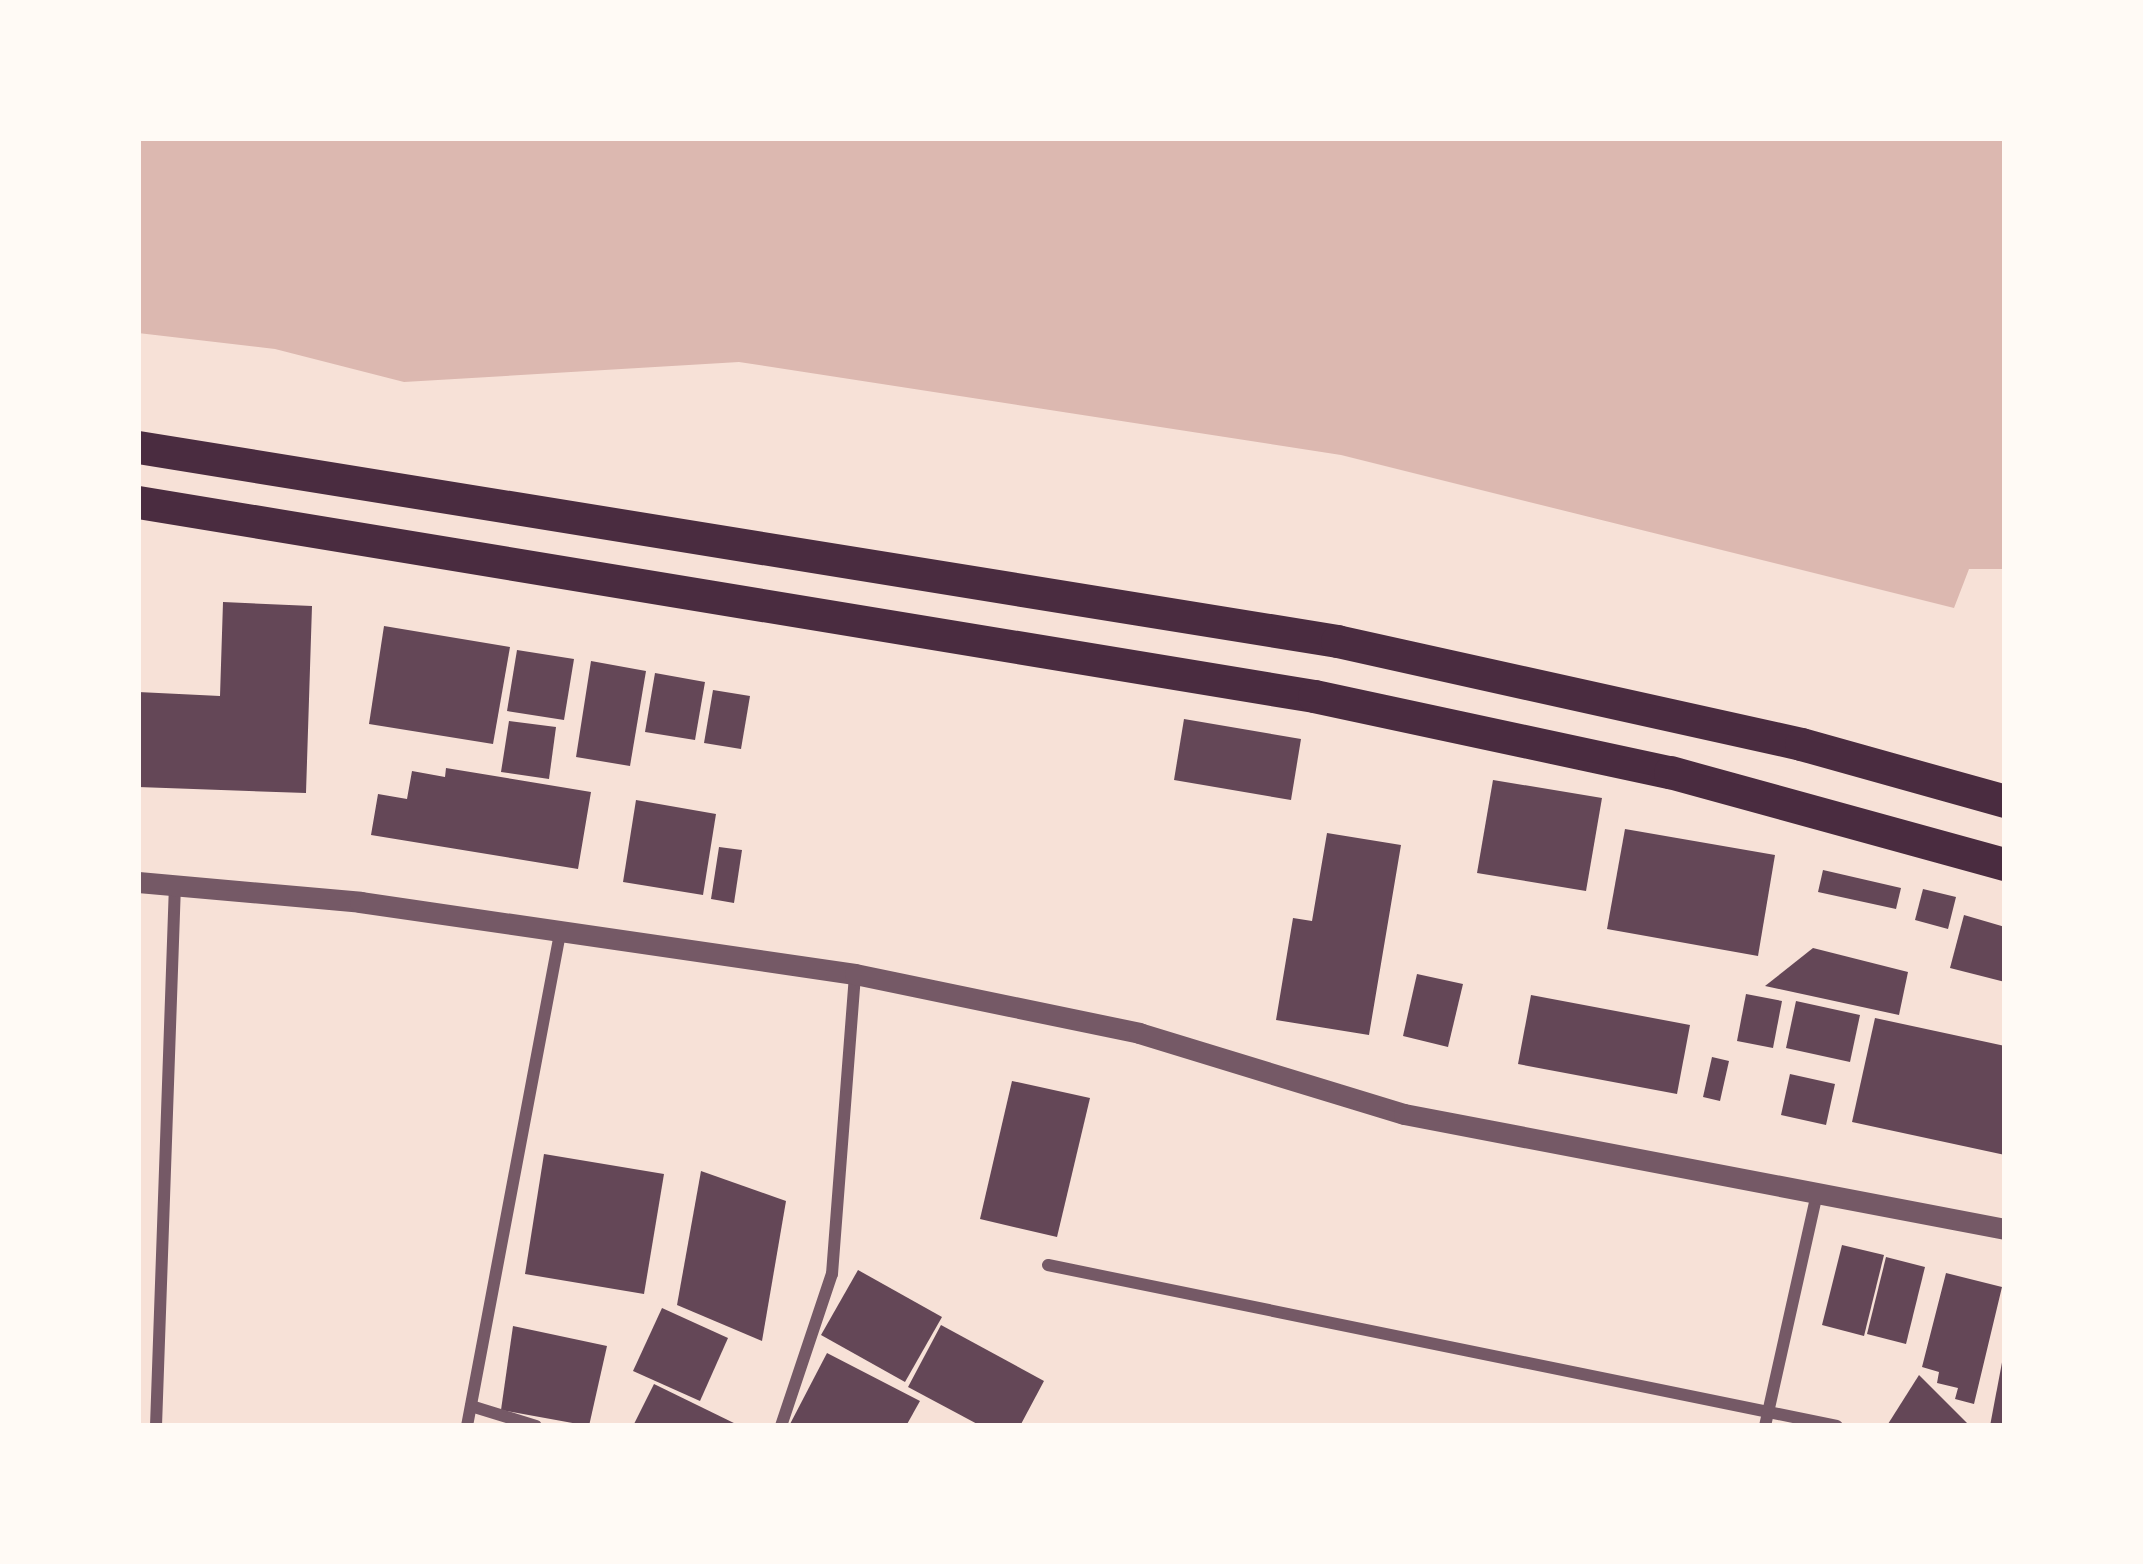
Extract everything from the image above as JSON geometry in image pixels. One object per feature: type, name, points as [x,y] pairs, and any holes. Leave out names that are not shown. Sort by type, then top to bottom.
[{"type":"highway","points":[[138,447],[1336,641],[1778,739],[2005,801]]},
{"type":"highway","points":[[138,502],[1315,696],[1670,772],[2005,864]]},
{"type":"street","points":[[138,882],[561,928],[855,974],[1139,1033],[1404,1114],[2005,1229]]},
{"type":"street","points":[[156,1426],[175,883]]},
{"type":"street","points":[[467,1426],[561,928]]},
{"type":"street","points":[[781,1426],[835,1256],[855,974]]},
{"type":"street","points":[[1765,1426],[1817,1193]]},
{"type":"street","points":[[1048,1264],[1837,1426]]},
{"type":"street","points":[[471,1406],[536,1426]]},
{"type":"shaded area","points":[[138,138],[2005,138],[2005,569],[1969,569],[1954,608],[1341,455],[739,362],[404,382],[275,349],[138,333]]},
{"type":"building","points":[[223,602],[312,606],[306,793],[138,787],[138,692],[220,696]]},
{"type":"building","points":[[384,626],[510,647],[493,744],[369,724]]},
{"type":"building","points":[[517,650],[574,659],[564,720],[507,711]]},
{"type":"building","points":[[591,661],[646,671],[630,766],[576,757]]},
{"type":"building","points":[[655,673],[705,682],[695,740],[645,732]]},
{"type":"building","points":[[713,690],[750,696],[741,749],[704,743]]},
{"type":"building","points":[[1184,719],[1301,739],[1291,800],[1174,780]]},
{"type":"building","points":[[509,721],[556,727],[549,779],[501,772]]},
{"type":"building","points":[[446,768],[591,792],[578,869],[371,835],[378,794],[407,799],[412,771],[445,777]]},
{"type":"building","points":[[1493,780],[1602,798],[1586,891],[1477,873]]},
{"type":"building","points":[[636,800],[716,814],[703,895],[623,882]]},
{"type":"building","points":[[1625,829],[1775,855],[1758,956],[1607,929]]},
{"type":"building","points":[[1327,833],[1401,845],[1369,1035],[1276,1020],[1293,918],[1312,921]]},
{"type":"building","points":[[719,847],[742,850],[734,903],[711,899]]},
{"type":"building","points":[[1823,870],[1901,888],[1896,909],[1818,892]]},
{"type":"building","points":[[1923,889],[1956,897],[1948,929],[1915,920]]},
{"type":"building","points":[[1964,915],[2005,927],[2005,982],[1950,968]]},
{"type":"building","points":[[1813,948],[1908,972],[1899,1015],[1765,986]]},
{"type":"building","points":[[1417,974],[1463,984],[1448,1047],[1403,1036]]},
{"type":"building","points":[[1746,994],[1782,1001],[1773,1048],[1737,1041]]},
{"type":"building","points":[[1531,995],[1690,1025],[1677,1094],[1518,1064]]},
{"type":"building","points":[[1796,1001],[1860,1015],[1850,1062],[1786,1048]]},
{"type":"building","points":[[1875,1018],[2005,1046],[2005,1155],[1852,1122]]},
{"type":"building","points":[[1712,1057],[1729,1061],[1720,1101],[1703,1097]]},
{"type":"building","points":[[1790,1074],[1835,1084],[1826,1125],[1781,1115]]},
{"type":"building","points":[[1012,1081],[1090,1098],[1057,1237],[980,1219]]},
{"type":"building","points":[[544,1154],[664,1174],[644,1294],[525,1274]]},
{"type":"building","points":[[701,1171],[786,1201],[762,1341],[677,1305]]},
{"type":"building","points":[[1842,1245],[1884,1255],[1864,1336],[1822,1325]]},
{"type":"building","points":[[1886,1257],[1925,1267],[1906,1344],[1867,1334]]},
{"type":"building","points":[[858,1270],[942,1317],[905,1382],[821,1335]]},
{"type":"building","points":[[1946,1273],[2002,1287],[1974,1404],[1955,1399],[1958,1388],[1937,1383],[1939,1372],[1922,1367]]},
{"type":"building","points":[[662,1308],[728,1338],[700,1401],[633,1371]]},
{"type":"building","points":[[941,1325],[1044,1381],[1020,1426],[981,1426],[908,1387]]},
{"type":"building","points":[[513,1326],[607,1346],[589,1426],[501,1410]]},
{"type":"building","points":[[827,1353],[920,1401],[906,1426],[789,1426]]},
{"type":"building","points":[[2003,1357],[2005,1426],[1990,1426]]},
{"type":"building","points":[[1919,1375],[1970,1426],[1888,1424]]},
{"type":"building","points":[[654,1384],[740,1426],[633,1426]]}]
